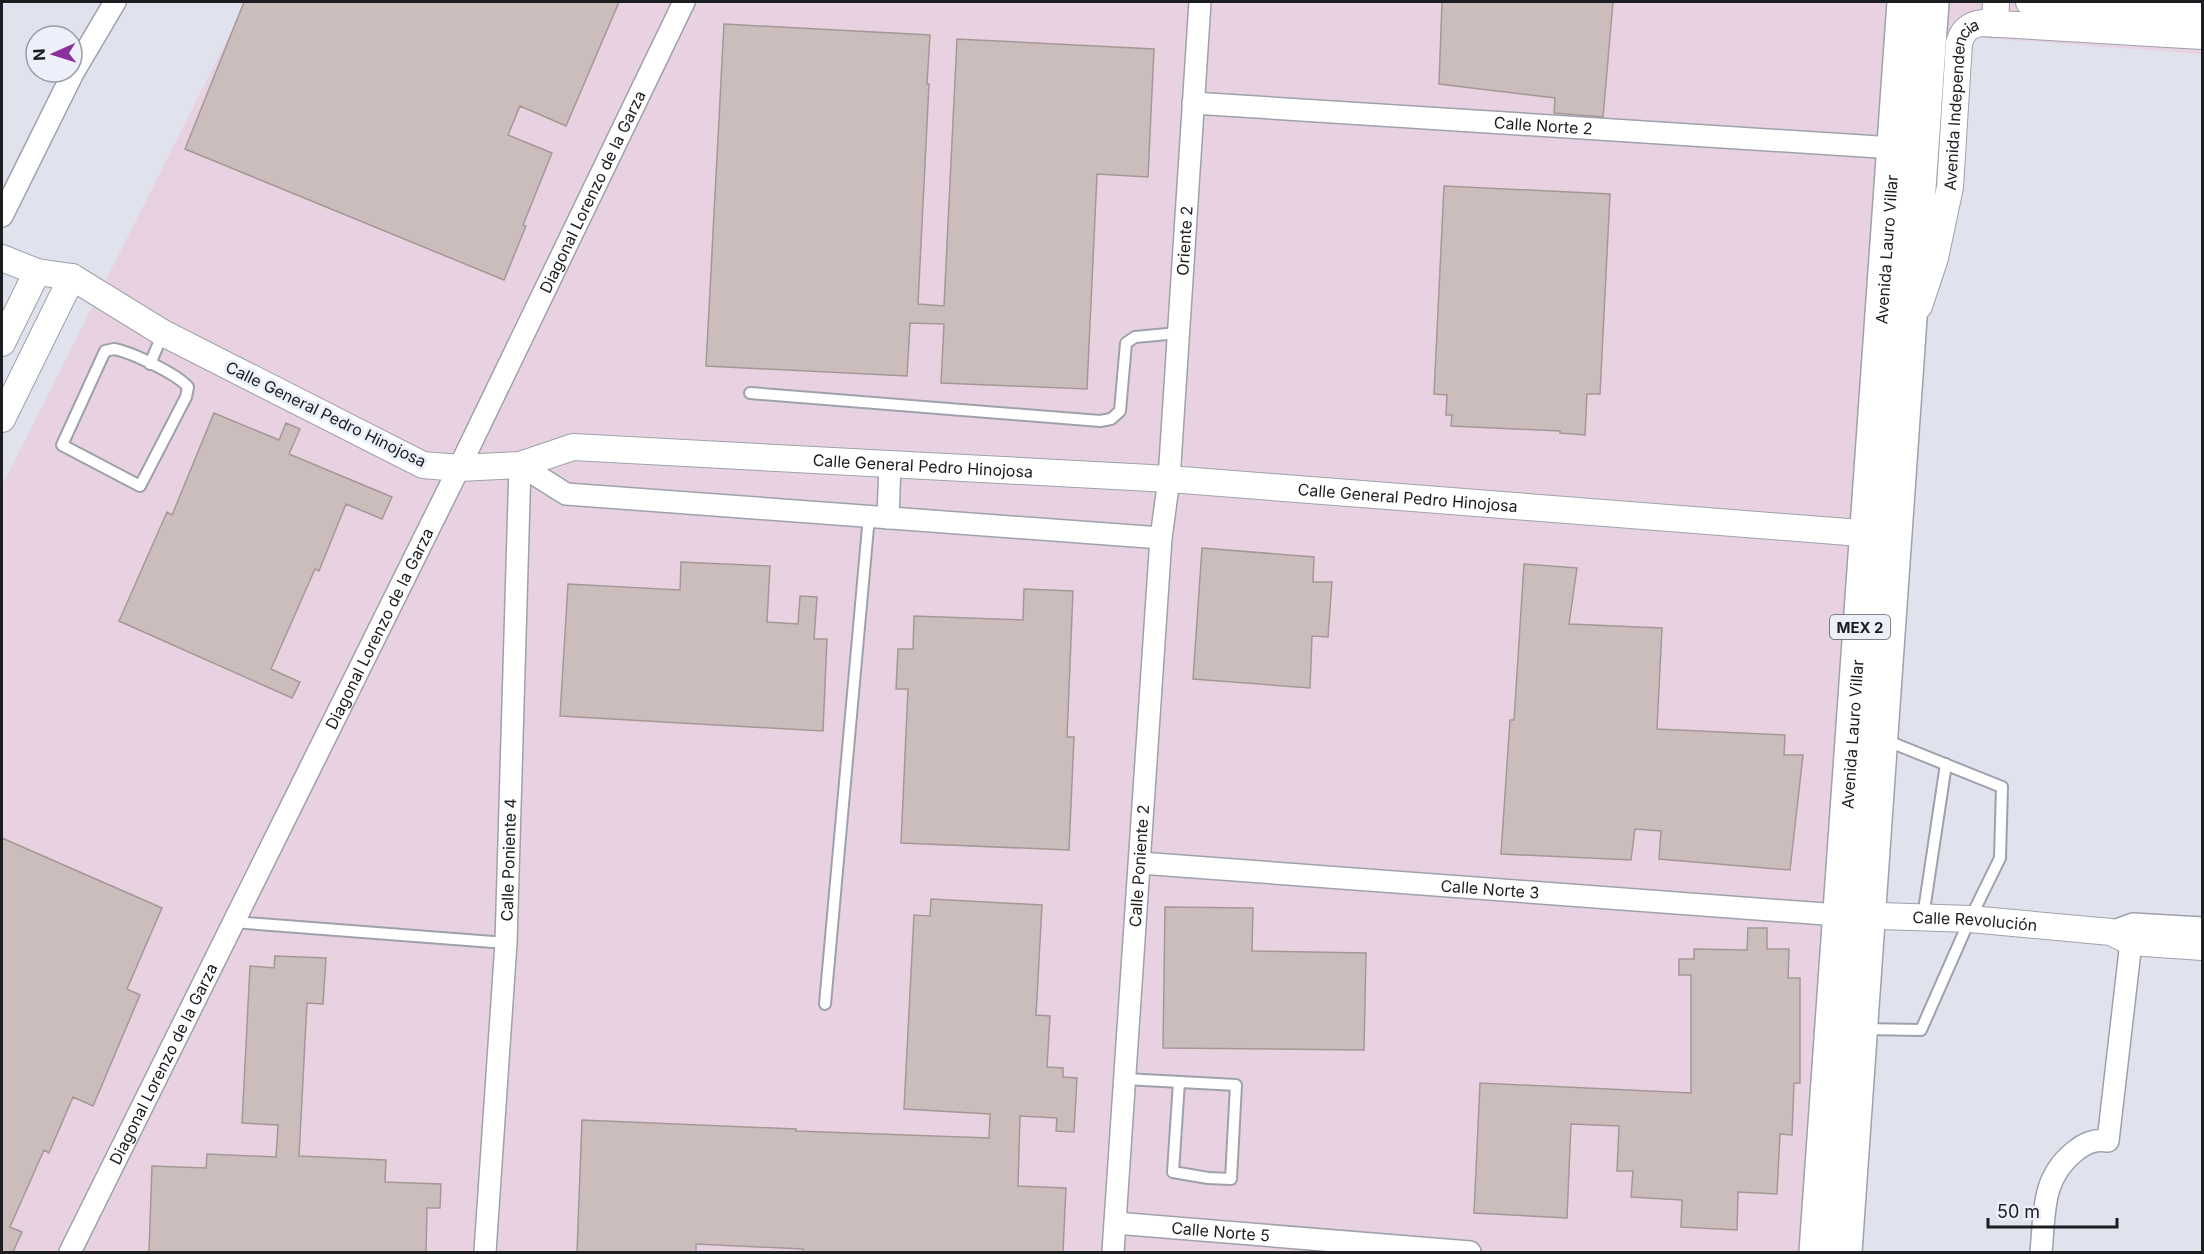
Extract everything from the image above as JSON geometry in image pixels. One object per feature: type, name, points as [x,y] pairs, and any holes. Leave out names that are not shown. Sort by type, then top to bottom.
[{"type":"main road","name":"Avenida Lauro Villar","points":[[1845,1252],[1860,1029],[1853,915],[1881,738],[1881,535],[1894,148],[1904,2]]},
{"type":"main road","name":"Avenida Lauro Villar","points":[[1816,1252],[1853,915],[1881,535],[1908,337],[1932,2]]},
{"type":"street","points":[[2,216],[73,74],[115,2]]},
{"type":"street","name":"Diagonal Lorenzo de la Garza","points":[[70,1252],[459,468],[684,2]]},
{"type":"street","name":"Oriente 2","points":[[1169,479],[1200,2]]},
{"type":"street","points":[[2030,2],[2202,12]]},
{"type":"street","name":"Avenida Independencia","points":[[1908,337],[1935,258],[1950,187],[1961,34],[1973,24],[1996,13],[2202,36]]},
{"type":"street","name":"Calle Norte 2","points":[[1193,103],[1894,148]]},
{"type":"street","name":"Calle General Pedro Hinojosa","points":[[2,258],[37,272],[72,277],[163,333],[423,465],[459,468],[520,465],[573,447],[1169,479],[1881,535]]},
{"type":"street","points":[[2,343],[37,272]]},
{"type":"street","points":[[2,419],[72,277]]},
{"type":"street","points":[[878,517],[891,464]]},
{"type":"street","points":[[520,465],[566,494],[1161,537]]},
{"type":"street","name":"Calle Poniente 4","points":[[485,1252],[506,943],[520,465]]},
{"type":"street","name":"Calle Poniente 2","points":[[1113,1252],[1161,537],[1169,479]]},
{"type":"street","name":"Calle Norte 3","points":[[1140,863],[1853,915]]},
{"type":"street","name":"Calle Revolución","points":[[1853,915],[1970,919],[2202,947]]},
{"type":"street","name":"Calle Revolución","points":[[2121,937],[2133,924],[2202,928]]},
{"type":"street","points":[[2041,1252],[2048,1184],[2061,1162],[2084,1144],[2098,1140],[2108,1141],[2121,937]]},
{"type":"street","name":"Calle Norte 5","points":[[1115,1223],[1470,1252]]},
{"type":"lane","points":[[150,364],[163,333]]},
{"type":"lane","points":[[750,393],[1100,421],[1111,419],[1120,411],[1126,343],[1135,337],[1178,333]]},
{"type":"lane","points":[[114,349],[125,351],[150,364],[183,381],[188,387],[186,397],[140,486],[62,445],[105,351],[114,349]]},
{"type":"lane","points":[[825,1004],[878,517]]},
{"type":"lane","points":[[1860,1029],[1921,1030],[1970,919],[2000,858],[2002,787],[1881,738]]},
{"type":"lane","points":[[1923,917],[1946,764]]},
{"type":"lane","points":[[233,922],[506,943]]},
{"type":"lane","points":[[1125,1079],[1236,1085],[1231,1179],[1173,1172],[1179,1082]]},
{"type":"shaded area","points":[[246,2],[2202,2],[2202,54],[1902,32],[1807,1252],[2,1252],[2,486]]},
{"type":"building","points":[[244,2],[619,2],[566,126],[520,106],[508,135],[552,153],[504,280],[185,149]]},
{"type":"building","points":[[1442,2],[1613,2],[1603,117],[1554,113],[1555,98],[1439,84]]},
{"type":"building","points":[[724,24],[930,35],[918,304],[944,306],[957,39],[1154,49],[1148,177],[1097,174],[1087,389],[941,383],[944,324],[910,323],[907,376],[706,366]]},
{"type":"building","points":[[1444,186],[1610,194],[1600,394],[1587,394],[1585,435],[1560,433],[1560,431],[1451,426],[1452,415],[1446,415],[1447,395],[1434,394]]},
{"type":"building","points":[[214,413],[279,440],[286,423],[300,429],[289,454],[392,497],[382,519],[346,504],[319,571],[315,569],[271,669],[300,682],[292,698],[119,621],[167,512],[172,515]]},
{"type":"building","points":[[1202,548],[1314,557],[1313,582],[1332,582],[1328,637],[1312,636],[1310,688],[1193,679]]},
{"type":"building","points":[[681,562],[770,566],[767,622],[798,624],[800,596],[817,597],[814,639],[827,639],[823,731],[560,716],[568,584],[680,590]]},
{"type":"building","points":[[1524,564],[1577,568],[1569,624],[1662,628],[1657,729],[1785,735],[1784,755],[1803,755],[1790,870],[1659,859],[1661,831],[1635,829],[1631,860],[1501,854],[1510,720],[1514,720]]},
{"type":"building","points":[[1024,589],[1073,591],[1067,737],[1074,737],[1069,850],[901,843],[908,689],[896,689],[898,649],[913,649],[914,616],[1023,620]]},
{"type":"building","points":[[2,838],[162,908],[127,989],[140,995],[93,1106],[73,1097],[49,1153],[44,1150],[10,1227],[22,1232],[13,1252],[2,1252]]},
{"type":"building","points":[[931,899],[1042,905],[1036,1015],[1050,1016],[1047,1067],[1063,1068],[1063,1077],[1077,1078],[1074,1132],[1056,1131],[1057,1118],[1020,1116],[1018,1186],[1066,1188],[1063,1252],[803,1252],[803,1249],[696,1244],[696,1252],[577,1252],[582,1120],[989,1138],[990,1114],[904,1109],[914,915],[930,916]]},
{"type":"building","points":[[1165,907],[1253,908],[1252,951],[1366,953],[1364,1050],[1163,1048]]},
{"type":"building","points":[[1748,928],[1767,928],[1767,949],[1789,949],[1788,978],[1800,978],[1800,1083],[1794,1083],[1792,1135],[1780,1134],[1777,1194],[1738,1192],[1737,1230],[1681,1227],[1682,1200],[1631,1197],[1633,1171],[1617,1171],[1619,1126],[1571,1124],[1567,1218],[1474,1213],[1480,1083],[1691,1093],[1691,975],[1679,975],[1679,959],[1694,959],[1694,949],[1747,950]]},
{"type":"building","points":[[275,956],[326,958],[323,1004],[307,1003],[299,1156],[386,1160],[385,1182],[441,1184],[440,1208],[427,1208],[426,1252],[149,1252],[152,1166],[206,1168],[207,1154],[276,1157],[278,1125],[242,1123],[250,966],[274,968]]}]
